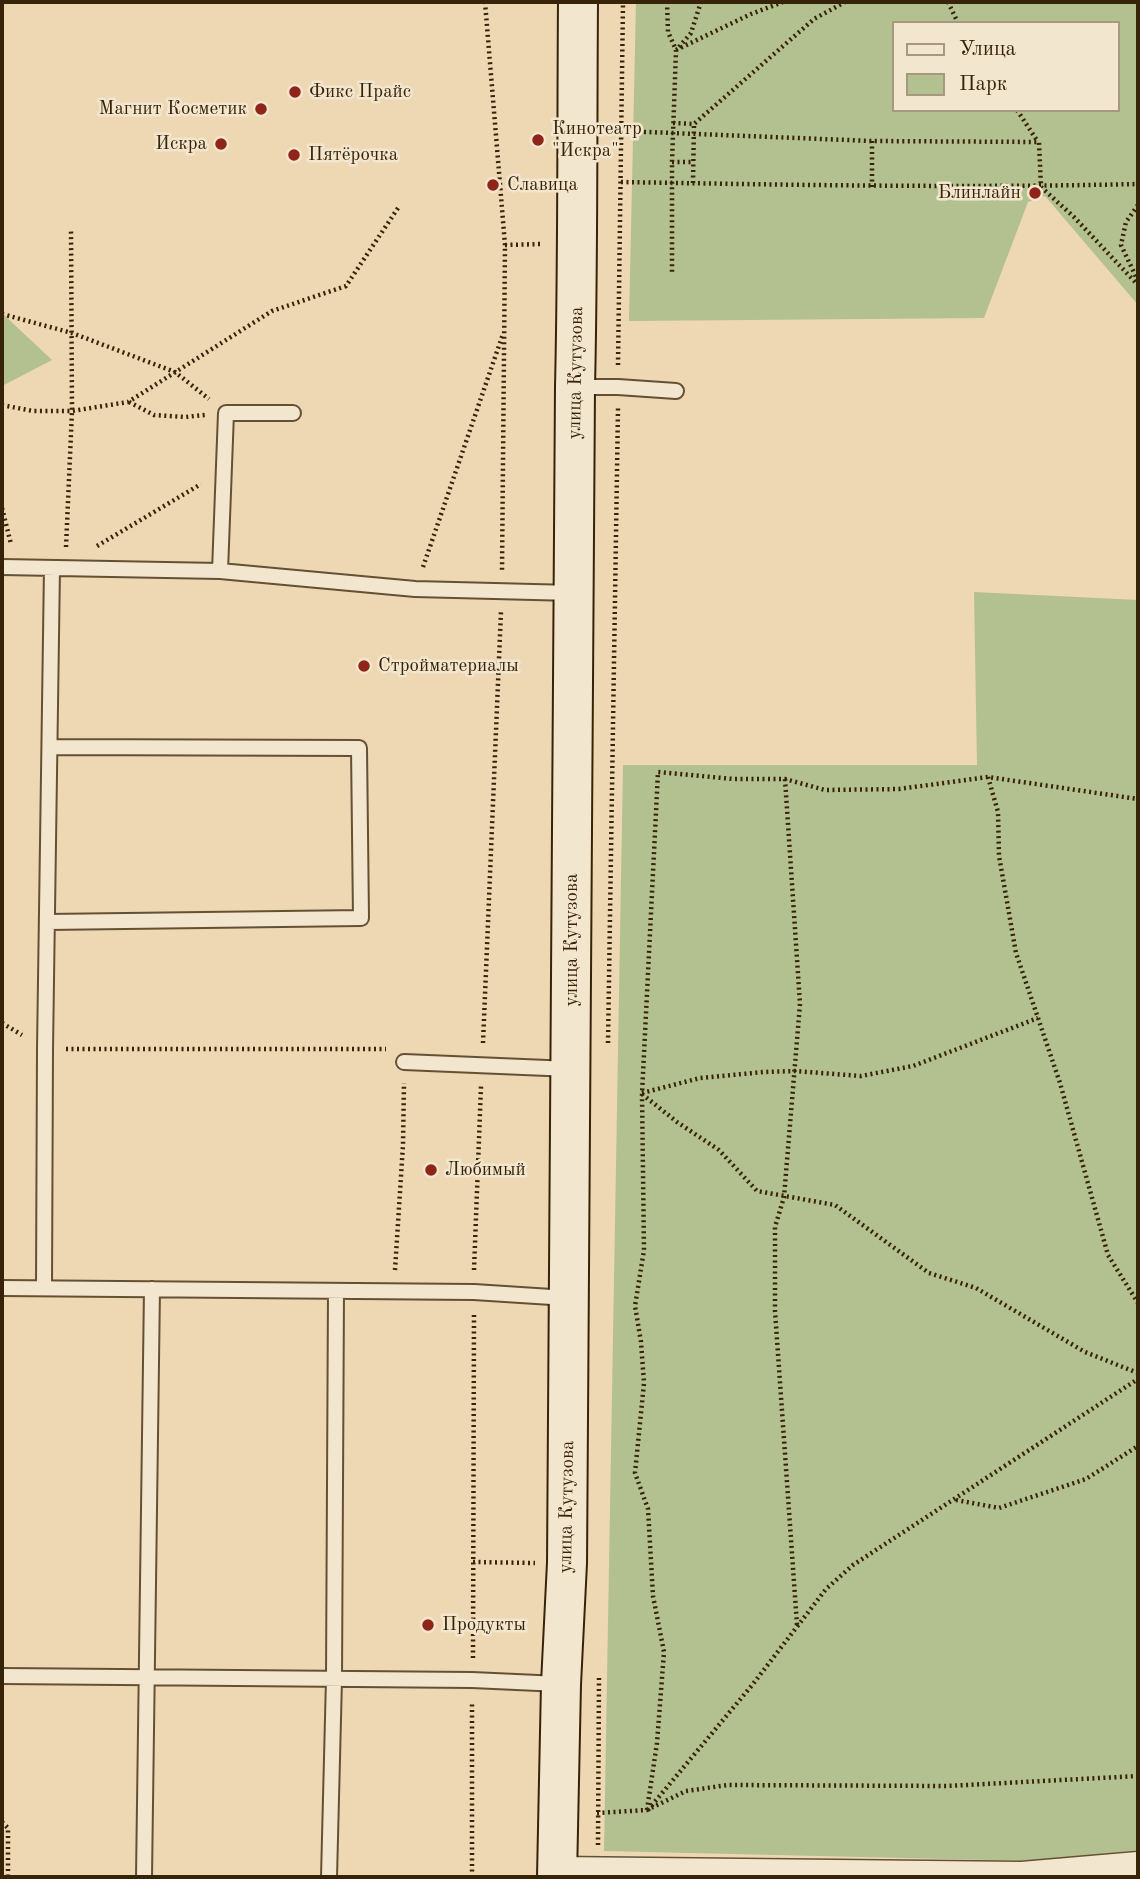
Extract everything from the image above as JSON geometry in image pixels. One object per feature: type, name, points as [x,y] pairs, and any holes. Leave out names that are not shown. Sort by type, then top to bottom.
[{"type":"main road","name":"улица Кутузова","points":[[557,1874],[566,1563],[569,1298],[578,2]]},
{"type":"street","points":[[557,1874],[1023,1877],[1138,1867]]},
{"type":"lane","points":[[575,387],[676,391]]},
{"type":"lane","points":[[220,570],[226,413],[293,413]]},
{"type":"lane","points":[[2,567],[220,570],[415,589],[575,593]]},
{"type":"lane","points":[[44,1288],[50,747],[59,568]]},
{"type":"lane","points":[[47,922],[361,918],[359,748],[50,747]]},
{"type":"lane","points":[[404,1062],[570,1069]]},
{"type":"lane","points":[[2,1288],[474,1292],[569,1298]]},
{"type":"lane","points":[[144,1877],[152,1289]]},
{"type":"lane","points":[[329,1877],[334,1679],[336,1291]]},
{"type":"lane","points":[[2,1676],[472,1680],[561,1684]]},
{"type":"path","points":[[472,1877],[474,1292],[502,592],[505,330],[503,201],[485,2]]},
{"type":"path","points":[[618,387],[623,2]]},
{"type":"path","points":[[667,2],[668,32],[676,50],[671,162],[673,274]]},
{"type":"path","points":[[676,50],[691,33],[701,2]]},
{"type":"path","points":[[676,50],[751,14],[783,2]]},
{"type":"path","points":[[693,183],[694,124],[814,19],[845,2]]},
{"type":"path","points":[[948,2],[957,21]]},
{"type":"path","points":[[1018,112],[1038,142],[1041,187],[1074,216],[1138,283]]},
{"type":"path","points":[[673,123],[694,124]]},
{"type":"path","points":[[622,131],[873,141],[1038,142]]},
{"type":"path","points":[[872,187],[873,141]]},
{"type":"path","points":[[671,162],[693,162]]},
{"type":"path","points":[[621,182],[872,187],[1138,184]]},
{"type":"path","points":[[1138,205],[1126,222],[1121,245],[1138,283]]},
{"type":"path","points":[[2,405],[33,411],[72,411],[128,402],[272,311],[346,286],[398,208]]},
{"type":"path","points":[[59,568],[72,411],[71,230]]},
{"type":"path","points":[[2,314],[72,333],[175,372],[226,413]]},
{"type":"path","points":[[415,589],[505,330]]},
{"type":"path","points":[[128,402],[154,415],[185,417],[226,413]]},
{"type":"path","points":[[94,569],[95,547],[223,471]]},
{"type":"path","points":[[2,508],[18,568]]},
{"type":"path","points":[[647,1810],[657,1743],[664,1652],[653,1596],[648,1509],[635,1473],[645,1383],[635,1306],[644,1250],[642,1094],[658,772],[733,779],[785,779],[825,790],[899,789],[988,777],[1138,799]]},
{"type":"path","points":[[988,777],[998,812],[999,856],[1016,953],[1060,1083],[1108,1255],[1138,1303]]},
{"type":"path","points":[[785,779],[800,1004],[784,1197],[775,1227],[775,1311],[797,1625]]},
{"type":"path","points":[[642,1094],[700,1078],[764,1072],[860,1076],[913,1066],[1038,1018]]},
{"type":"path","points":[[2,1023],[45,1049],[388,1049],[404,1062],[403,1145],[394,1291]]},
{"type":"path","points":[[642,1094],[719,1150],[757,1191],[835,1205],[929,1273],[976,1288],[1085,1352],[1138,1373]]},
{"type":"path","points":[[647,1810],[753,1684],[826,1589],[853,1565],[1138,1379]]},
{"type":"path","points":[[955,1500],[999,1508],[1086,1479],[1138,1447]]},
{"type":"path","points":[[597,1813],[647,1810],[687,1791],[728,1785],[947,1786],[1138,1776]]},
{"type":"path","points":[[2,1822],[8,1828],[8,1877]]},
{"type":"green space","points":[[636,2],[1138,2],[1138,305],[1045,196],[1028,202],[984,318],[629,321]]},
{"type":"green space","points":[[2,313],[52,360],[2,386]]},
{"type":"green space","points":[[974,592],[1138,600],[1138,1850],[1033,1861],[604,1851],[623,765],[977,765]]},
{"type":"place","name":"Фикс Прайс","points":[[295,92]]},
{"type":"place","name":"Магнит Косметик","points":[[261,109]]},
{"type":"place","name":"Кинотеатр \"Искра\"","points":[[538,140]]},
{"type":"place","name":"Искра","points":[[221,144]]},
{"type":"place","name":"Пятёрочка","points":[[294,155]]},
{"type":"place","name":"Славица","points":[[493,185]]},
{"type":"place","name":"Блинлайн","points":[[1035,193]]},
{"type":"place","name":"Стройматериалы","points":[[364,666]]},
{"type":"place","name":"Любимый","points":[[431,1170]]},
{"type":"place","name":"Продукты","points":[[428,1625]]}]
